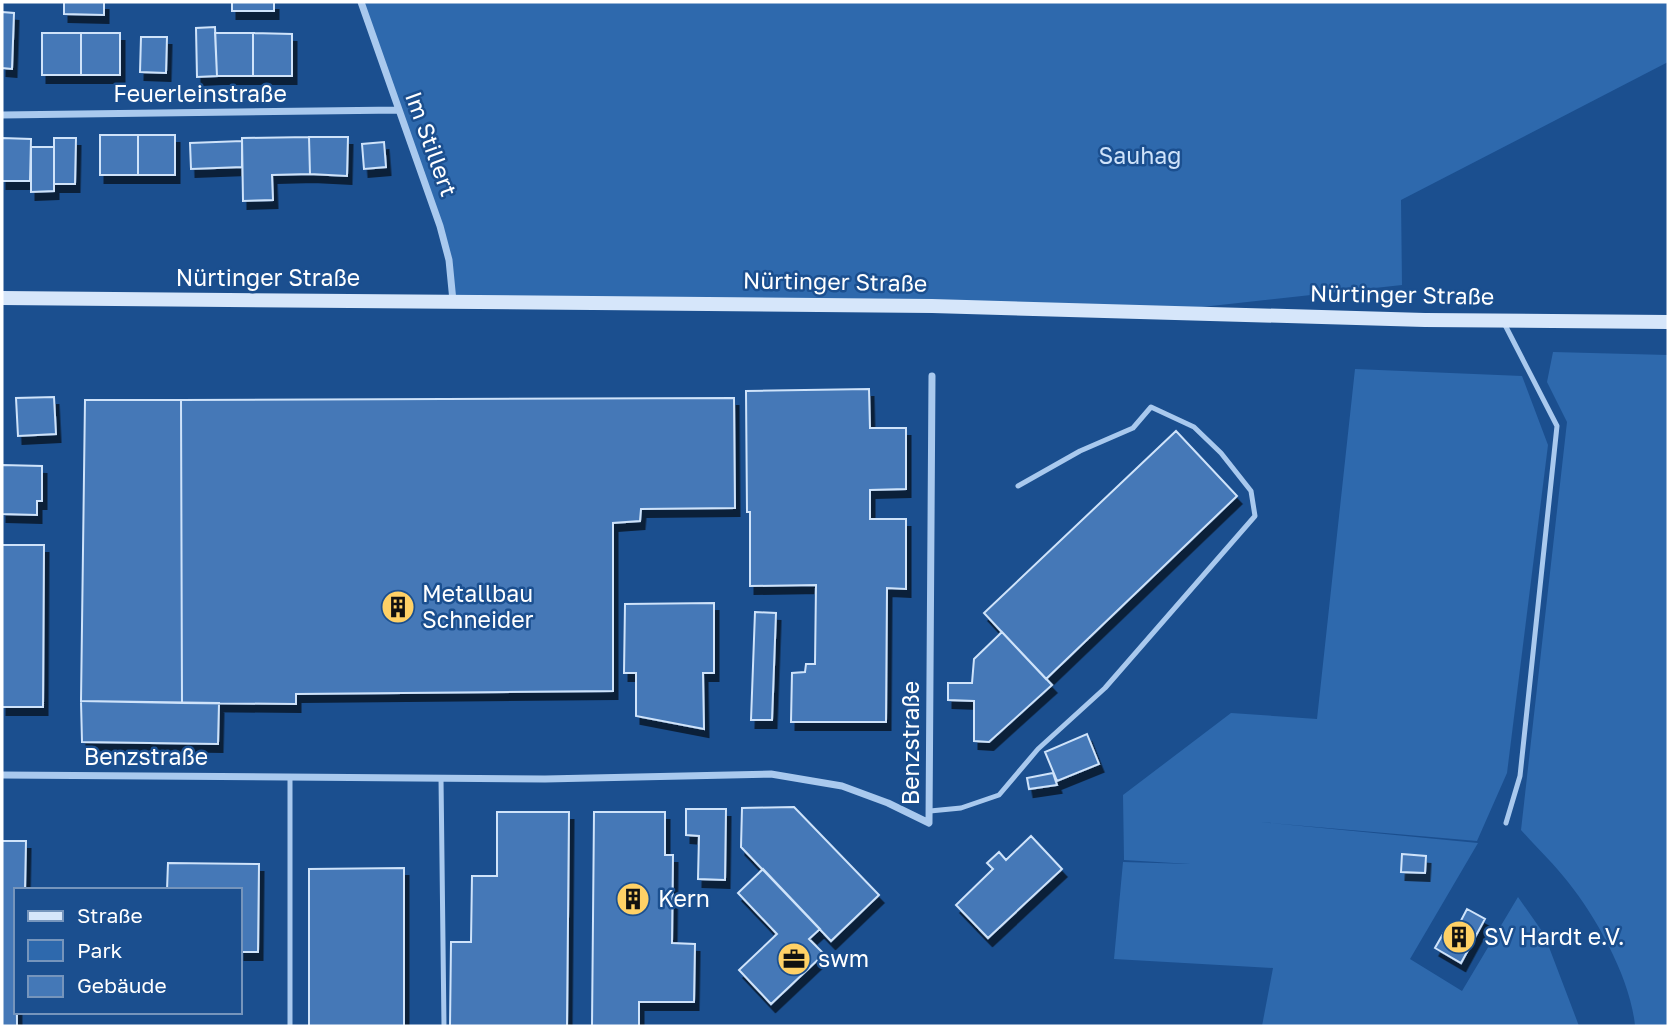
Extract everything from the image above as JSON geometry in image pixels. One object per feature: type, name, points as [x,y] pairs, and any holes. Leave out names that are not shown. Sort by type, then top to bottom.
[{"type":"main road","name":"Nürtinger Straße","points":[[2,298],[932,306],[1668,323]]},
{"type":"street","name":"Im Stillert","points":[[361,2],[440,226],[449,260],[453,301]]},
{"type":"street","name":"Feuerleinstraße","points":[[2,115],[399,110]]},
{"type":"street","name":"Benzstraße","points":[[2,775],[558,779],[771,774],[842,786],[888,803],[929,823],[932,376]]},
{"type":"lane","points":[[1502,320],[1557,426],[1520,776],[1506,823]]},
{"type":"lane","points":[[930,811],[961,808],[999,795],[1038,749],[1105,688],[1255,516],[1251,491],[1221,453],[1194,428],[1151,407],[1133,428],[1080,451],[1018,486]]},
{"type":"lane","points":[[290,777],[290,1026]]},
{"type":"lane","points":[[441,778],[444,1026]]},
{"type":"green space","name":"Sauhag","points":[[361,2],[1668,2],[1668,62],[1401,200],[1402,285],[1157,312],[453,301],[449,260]]},
{"type":"green space","points":[[1553,352],[1668,355],[1668,1026],[1635,1026],[1627,989],[1601,931],[1568,882],[1521,830],[1567,422],[1547,382]]},
{"type":"green space","points":[[1355,369],[1522,376],[1548,445],[1507,773],[1477,841],[1260,822],[1478,843],[1410,959],[1462,991],[1518,897],[1544,934],[1579,1026],[1262,1026],[1273,968],[1114,959],[1123,862],[1190,864],[1124,860],[1123,795],[1231,713],[1317,719]]},
{"type":"building","points":[[64,2],[104,2],[104,15],[64,14]]},
{"type":"building","points":[[232,2],[274,2],[274,11],[232,11]]},
{"type":"building","points":[[2,12],[14,13],[12,69],[2,68]]},
{"type":"building","points":[[215,27],[217,76],[197,77],[196,28]]},
{"type":"building","points":[[42,33],[81,33],[81,75],[42,75]]},
{"type":"building","points":[[81,33],[120,33],[120,75],[81,75]]},
{"type":"building","points":[[215,33],[253,33],[253,76],[217,76]]},
{"type":"building","points":[[253,33],[292,34],[292,76],[253,76]]},
{"type":"building","points":[[141,37],[167,37],[166,73],[140,72]]},
{"type":"building","points":[[100,135],[138,135],[138,175],[100,175]]},
{"type":"building","points":[[138,135],[175,135],[175,175],[138,175]]},
{"type":"building","points":[[309,137],[348,137],[347,176],[310,174]]},
{"type":"building","points":[[309,137],[310,174],[272,175],[273,200],[243,201],[242,138]]},
{"type":"building","points":[[2,138],[31,139],[30,181],[2,181]]},
{"type":"building","points":[[54,138],[76,138],[75,184],[54,184]]},
{"type":"building","points":[[242,141],[242,167],[191,169],[190,143]]},
{"type":"building","points":[[384,142],[386,167],[364,169],[362,144]]},
{"type":"building","points":[[31,147],[54,147],[54,191],[31,192]]},
{"type":"building","points":[[869,389],[870,428],[906,428],[906,489],[870,490],[870,519],[906,519],[906,589],[887,588],[886,722],[791,722],[792,673],[805,672],[806,664],[815,664],[816,585],[750,586],[746,391]]},
{"type":"building","points":[[54,397],[56,434],[18,436],[16,398]]},
{"type":"building","name":"Metallbau Schneider","points":[[734,398],[735,508],[641,509],[640,521],[613,523],[613,691],[296,694],[296,704],[182,703],[181,400]]},
{"type":"building","points":[[85,400],[181,400],[182,703],[81,701]]},
{"type":"building","points":[[1176,431],[1237,496],[1046,679],[984,613]]},
{"type":"building","points":[[2,465],[42,466],[42,501],[37,501],[37,515],[2,514]]},
{"type":"building","points":[[2,545],[44,545],[43,707],[2,707]]},
{"type":"building","points":[[714,603],[714,673],[703,673],[704,729],[636,716],[636,673],[624,673],[625,604]]},
{"type":"building","points":[[755,612],[776,613],[772,720],[751,720]]},
{"type":"building","points":[[1002,632],[1052,685],[989,742],[974,741],[974,701],[948,700],[948,683],[972,683],[974,659]]},
{"type":"building","points":[[81,701],[219,703],[218,744],[82,742]]},
{"type":"building","points":[[1087,734],[1099,764],[1057,781],[1045,752]]},
{"type":"building","points":[[1053,773],[1057,785],[1029,789],[1027,778]]},
{"type":"building","points":[[794,807],[879,895],[831,941],[741,847],[742,808]]},
{"type":"building","points":[[686,809],[726,809],[725,880],[698,879],[699,836],[686,835]]},
{"type":"building","points":[[497,812],[569,812],[567,1026],[450,1026],[451,942],[471,942],[472,876],[497,876]]},
{"type":"building","name":"Kern","points":[[594,812],[665,812],[665,855],[673,855],[672,943],[695,944],[694,1002],[639,1002],[639,1026],[592,1026]]},
{"type":"building","points":[[1031,836],[1062,869],[988,938],[956,905],[993,869],[987,863],[999,852],[1006,860]]},
{"type":"building","points":[[2,841],[26,841],[25,888],[14,888],[14,1014],[17,1014],[17,1026],[2,1026]]},
{"type":"building","points":[[1402,854],[1426,856],[1425,873],[1401,872]]},
{"type":"building","points":[[168,863],[259,864],[258,952],[242,952],[242,888],[167,888]]},
{"type":"building","points":[[404,868],[404,1026],[309,1026],[309,869]]},
{"type":"building","points":[[763,869],[820,929],[809,939],[824,954],[771,1004],[739,970],[777,934],[738,893]]},
{"type":"building","name":"SV Hardt e.V.","points":[[1467,909],[1485,919],[1461,963],[1435,948],[1447,927],[1455,932]]},
{"type":"place","name":"Metallbau Schneider","points":[[398,607]]},
{"type":"place","name":"Kern","points":[[633,899]]},
{"type":"place","name":"SV Hardt e.V.","points":[[1459,937]]},
{"type":"place","name":"swm","points":[[794,959]]}]
